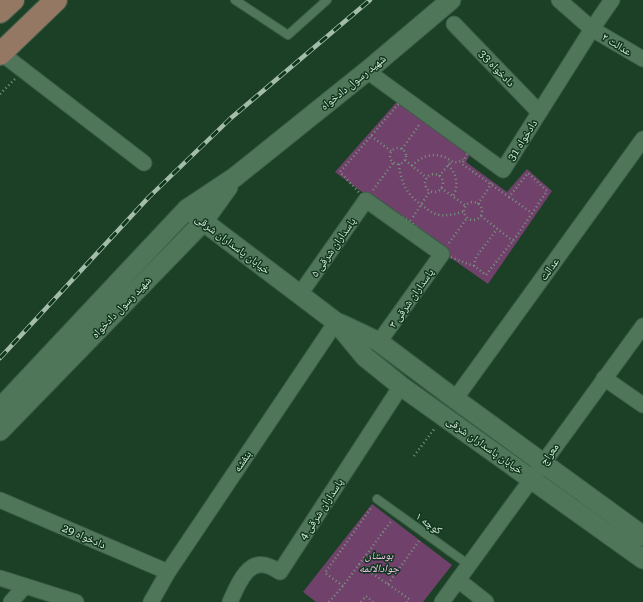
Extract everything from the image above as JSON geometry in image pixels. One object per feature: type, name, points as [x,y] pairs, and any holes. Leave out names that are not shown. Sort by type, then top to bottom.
[{"type":"main road","points":[[0,12],[13,0]]},
{"type":"main road","points":[[0,53],[56,0]]},
{"type":"street","name":"شهید رسول دادخواه","points":[[0,408],[187,209],[235,177],[367,71],[451,0]]},
{"type":"street","name":"عدالت ۲","points":[[559,0],[592,29],[643,59]]},
{"type":"street","name":"دادخواه 31","points":[[367,71],[503,170],[612,0]]},
{"type":"street","name":"دادخواه 33","points":[[454,24],[539,112]]},
{"type":"street","points":[[0,53],[144,163]]},
{"type":"street","name":"عدالت","points":[[455,399],[643,139]]},
{"type":"street","name":"شهید رسول دادخواه","points":[[0,431],[203,222],[235,177]]},
{"type":"street","points":[[366,200],[442,254]]},
{"type":"street","name":"پاسداران شرقی ۵","points":[[300,294],[366,200]]},
{"type":"street","name":"خیابان پاسداران شرقی","points":[[187,209],[336,322],[366,357],[401,386],[643,559]]},
{"type":"street","name":"پاسداران شرقی ۳","points":[[379,342],[442,254]]},
{"type":"street","name":"خیابان پاسداران شرقی","points":[[336,322],[379,342],[643,536]]},
{"type":"street","name":"بنفشه","points":[[151,602],[168,572],[336,322]]},
{"type":"street","name":"معراج","points":[[442,602],[643,326]]},
{"type":"street","points":[[604,378],[643,405]]},
{"type":"street","name":"پاسداران شرقی 4","points":[[230,602],[241,580],[250,568],[258,565],[268,565],[280,572],[401,386]]},
{"type":"street","name":"دادخواه 29","points":[[0,500],[168,572]]},
{"type":"street","points":[[0,578],[76,602]]},
{"type":"street","points":[[458,580],[486,602]]},
{"type":"street","points":[[11,602],[25,586]]},
{"type":"lane","points":[[235,0],[288,35],[327,0]]},
{"type":"lane","name":"کوچه ۱","points":[[377,499],[469,564]]},
{"type":"path","points":[[0,94],[24,71]]},
{"type":"path","points":[[509,197],[528,173],[547,191],[513,241],[486,274],[474,266],[442,254],[410,221],[366,200],[340,172],[402,100],[469,150],[462,164],[491,184],[509,197],[532,213]]},
{"type":"path","points":[[402,149],[420,124]]},
{"type":"path","points":[[371,136],[391,151]]},
{"type":"path","points":[[393,163],[389,156],[391,151],[396,148],[402,149],[406,155],[400,164],[401,176],[405,189],[421,206],[440,215],[464,211]]},
{"type":"path","points":[[412,166],[419,160],[430,156],[441,156],[451,162],[460,162],[465,158]]},
{"type":"path","points":[[404,160],[427,178]]},
{"type":"path","points":[[439,176],[451,162]]},
{"type":"path","points":[[366,200],[393,163]]},
{"type":"path","points":[[393,163],[400,164]]},
{"type":"path","points":[[448,165],[454,173],[457,183],[453,196]]},
{"type":"path","points":[[478,204],[491,184],[503,170]]},
{"type":"path","points":[[433,174],[439,176],[443,182],[441,188],[437,192],[430,191],[425,185],[427,178],[433,174]]},
{"type":"path","points":[[441,188],[466,206]]},
{"type":"path","points":[[410,221],[430,191]]},
{"type":"path","points":[[473,202],[482,208],[481,216],[475,220],[467,218],[464,211],[466,206],[473,202]]},
{"type":"path","points":[[481,216],[513,241]]},
{"type":"path","points":[[442,254],[467,218]]},
{"type":"path","points":[[474,266],[474,260],[497,229]]},
{"type":"path","points":[[414,456],[443,416]]},
{"type":"path","points":[[343,586],[325,573],[377,499]]},
{"type":"path","points":[[329,602],[343,586],[397,513]]},
{"type":"path","points":[[388,584],[424,533]]},
{"type":"path","points":[[359,564],[409,599],[407,602]]},
{"type":"path","points":[[360,602],[366,596],[373,602]]},
{"type":"green space","points":[[401,97],[473,149],[466,162],[507,192],[527,169],[552,191],[488,284],[335,172]]},
{"type":"green space","name":"بوستان جوادالائمه","points":[[372,504],[452,565],[423,602],[316,602],[303,592]]},
{"type":"railway","points":[[0,358],[149,197],[231,118],[370,0]]}]
